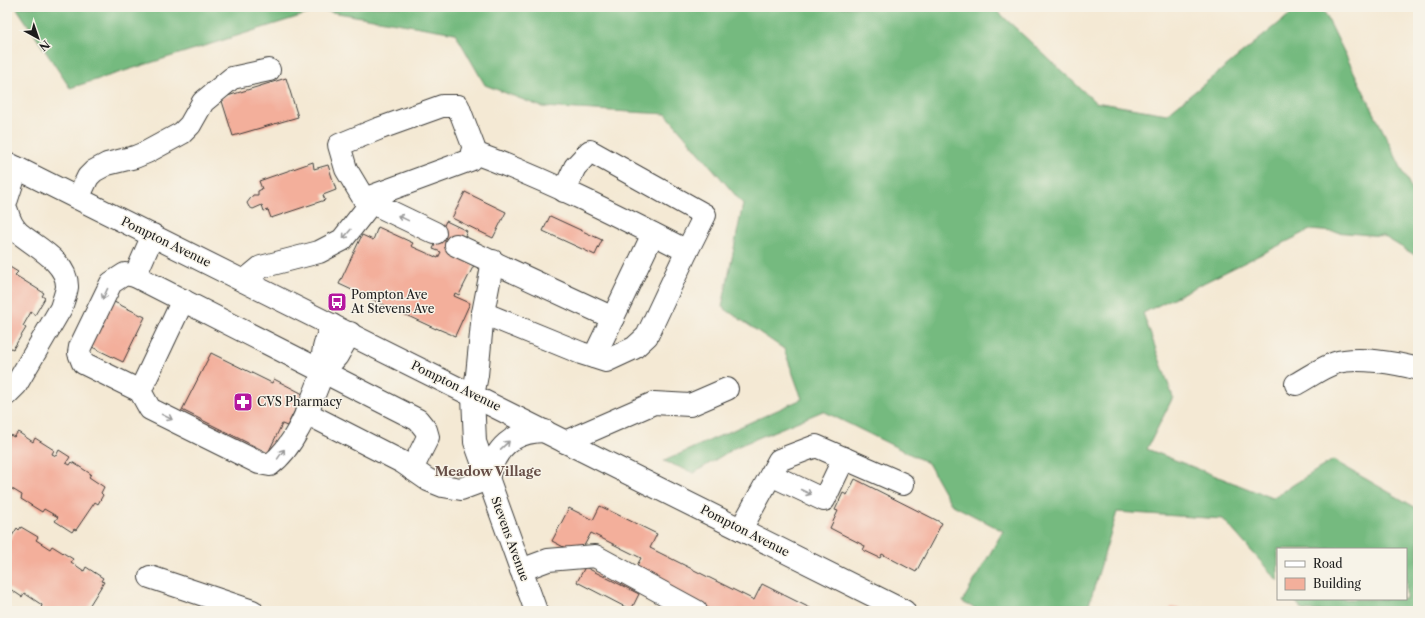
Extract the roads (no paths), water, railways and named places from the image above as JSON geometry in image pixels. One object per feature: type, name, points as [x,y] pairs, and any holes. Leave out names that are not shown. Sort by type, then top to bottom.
[{"type":"main road","points":[[78,198],[88,177],[94,170],[107,164],[135,157],[147,152],[182,133],[190,125],[203,102],[232,78],[269,70]]},
{"type":"main road","points":[[244,281],[261,267],[319,252],[342,240],[368,201],[470,160],[474,148],[458,106],[442,106],[339,145],[346,169],[368,201],[434,233]]},
{"type":"main road","points":[[483,313],[581,353],[606,361],[634,348],[647,336],[705,215],[590,151],[575,167],[564,191]]},
{"type":"main road","points":[[472,152],[608,210],[687,251]]},
{"type":"main road","points":[[7,199],[12,166]]},
{"type":"main road","name":"Pompton Avenue","points":[[12,166],[153,235],[904,611]]},
{"type":"main road","points":[[7,211],[10,221],[18,232],[33,242],[59,265],[64,274],[67,286],[60,308],[16,385],[7,394]]},
{"type":"main road","points":[[594,357],[653,234]]},
{"type":"main road","points":[[135,276],[153,235]]},
{"type":"main road","points":[[456,244],[613,318]]},
{"type":"main road","name":"Stevens Avenue","points":[[493,261],[483,313],[477,375],[472,396],[475,442],[536,611]]},
{"type":"main road","points":[[341,329],[323,350],[323,372],[303,420],[277,459],[270,465],[260,463],[150,409],[140,391],[83,363],[79,353],[80,347],[111,283],[125,274],[135,276],[184,300],[323,372],[418,420],[426,430],[428,437],[412,469]]},
{"type":"main road","points":[[140,391],[184,300]]},
{"type":"main road","points":[[1296,384],[1336,363],[1350,361],[1384,362],[1418,369]]},
{"type":"main road","points":[[565,442],[654,403],[690,405],[727,389]]},
{"type":"main road","points":[[303,420],[402,462],[428,480],[444,486],[460,489],[488,479],[494,460],[505,444],[528,432],[545,432]]},
{"type":"main road","points":[[741,529],[779,460],[816,446],[903,484]]},
{"type":"main road","points":[[771,475],[824,500],[844,458]]},
{"type":"main road","points":[[521,570],[548,560],[595,556],[696,611]]},
{"type":"main road","points":[[150,577],[252,611]]},
{"type":"place","name":"Pompton Ave At Stevens Ave","points":[[337,302]]},
{"type":"place","name":"CVS Pharmacy","points":[[243,402]]},
{"type":"district","name":"Meadow Village","points":[[488,471]]}]
